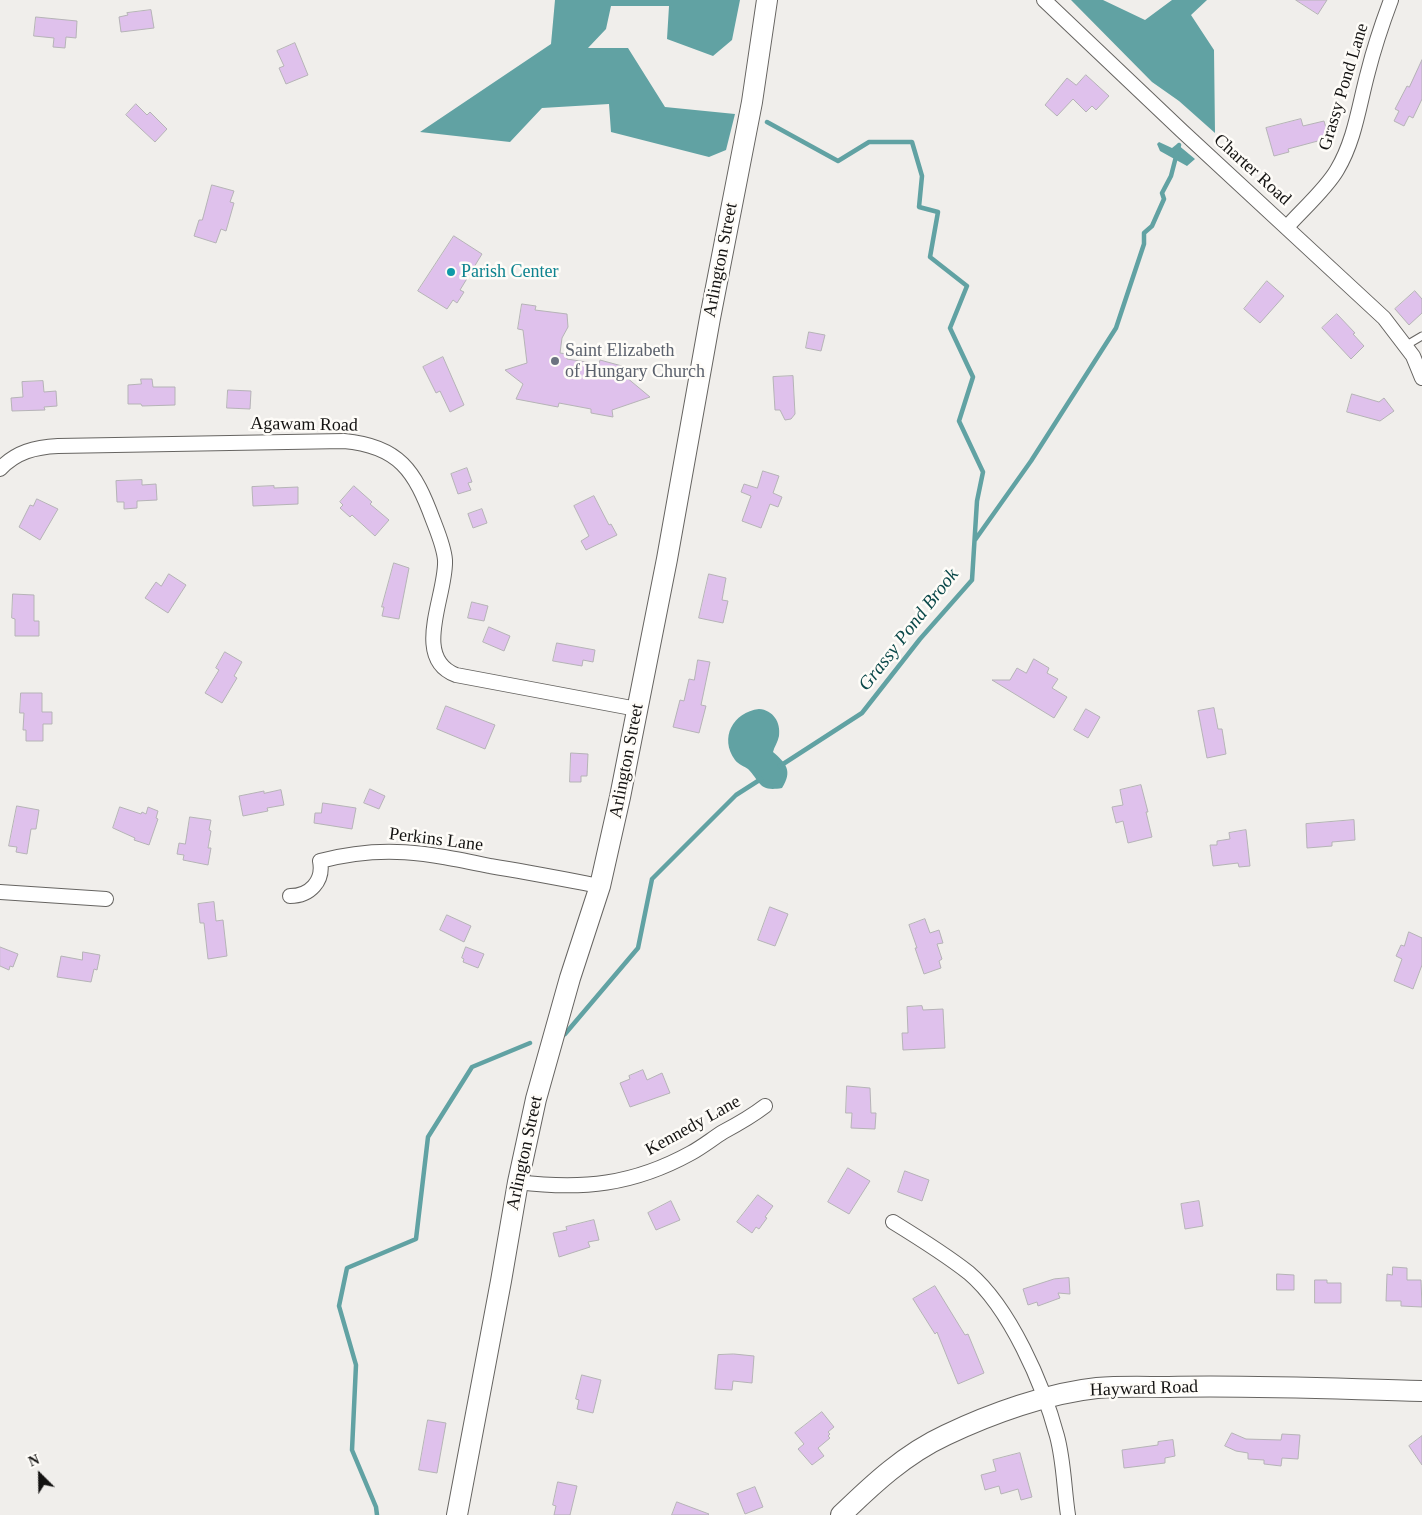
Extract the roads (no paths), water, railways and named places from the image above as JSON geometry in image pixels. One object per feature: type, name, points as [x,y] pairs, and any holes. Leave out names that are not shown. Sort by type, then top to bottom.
[{"type":"street","name":"Arlington Street","points":[[457,1515],[518,1182],[536,1099],[570,978],[600,886],[637,709],[752,102],[767,0]]},
{"type":"street","name":"Charter Road","points":[[1044,0],[1384,318],[1413,356],[1422,378]]},
{"type":"street","name":"Grassy Pond Lane","points":[[1287,227],[1336,172],[1345,155],[1356,125],[1368,69],[1391,0]]},
{"type":"street","name":"Agawam Road","points":[[0,469],[11,459],[34,448],[58,446],[344,441],[370,445],[381,449],[400,461],[414,477],[425,498],[443,549],[445,568],[433,640],[436,656],[443,668],[456,675],[637,709]]},
{"type":"street","name":"Perkins Lane","points":[[290,896],[302,895],[312,889],[320,873],[320,861],[351,854],[391,851],[431,854],[600,886]]},
{"type":"street","points":[[0,892],[106,899]]},
{"type":"street","name":"Kennedy Lane","points":[[518,1182],[551,1186],[576,1186],[602,1184],[639,1176],[656,1170],[690,1153],[766,1106]]},
{"type":"street","points":[[893,1222],[926,1242],[970,1274],[993,1300],[1014,1333],[1040,1384],[1045,1398],[1060,1452],[1068,1515]]},
{"type":"street","name":"Hayward Road","points":[[841,1515],[875,1482],[906,1458],[944,1435],[996,1414],[1045,1398],[1097,1388],[1226,1386],[1422,1391]]},
{"type":"lane","points":[[1405,346],[1422,336]]},
{"type":"water","points":[[555,0],[740,0],[732,40],[713,56],[667,39],[669,6],[611,6],[606,29],[588,48],[628,48],[665,107],[735,114],[726,150],[709,157],[611,132],[609,104],[542,108],[510,142],[420,132],[551,44]]},
{"type":"water","points":[[1071,0],[1103,0],[1145,20],[1172,0],[1207,0],[1191,15],[1214,50],[1215,133],[1179,101],[1152,82]]},
{"type":"water","points":[[1159,142],[1172,148],[1177,144],[1195,159],[1187,166],[1160,151],[1157,144]]},
{"type":"water","points":[[759,709],[772,714],[779,726],[779,736],[773,752],[784,764],[787,772],[782,788],[768,789],[761,785],[748,769],[735,760],[730,752],[728,743],[731,727],[742,715]]},
{"type":"waterway","name":"Grassy Pond Brook","points":[[767,122],[838,161],[869,142],[912,142],[922,176],[919,207],[938,212],[930,257],[967,286],[950,328],[973,377],[959,421],[983,472],[977,501],[972,580],[920,639],[862,713],[780,766]]},
{"type":"waterway","points":[[975,540],[1031,461],[1116,328],[1144,244],[1144,233],[1152,226],[1164,199],[1162,193],[1171,176],[1179,145]]},
{"type":"waterway","name":"Grassy Pond Brook","points":[[565,1034],[638,948],[652,879],[736,795],[761,779]]},
{"type":"waterway","name":"Grassy Pond Brook","points":[[377,1515],[376,1507],[352,1450],[356,1365],[339,1306],[347,1268],[416,1239],[428,1137],[472,1067],[530,1043]]},
{"type":"place","name":"Parish Center","points":[[451,272]]},
{"type":"place","name":"Saint Elizabeth of Hungary Church","points":[[555,361]]}]
